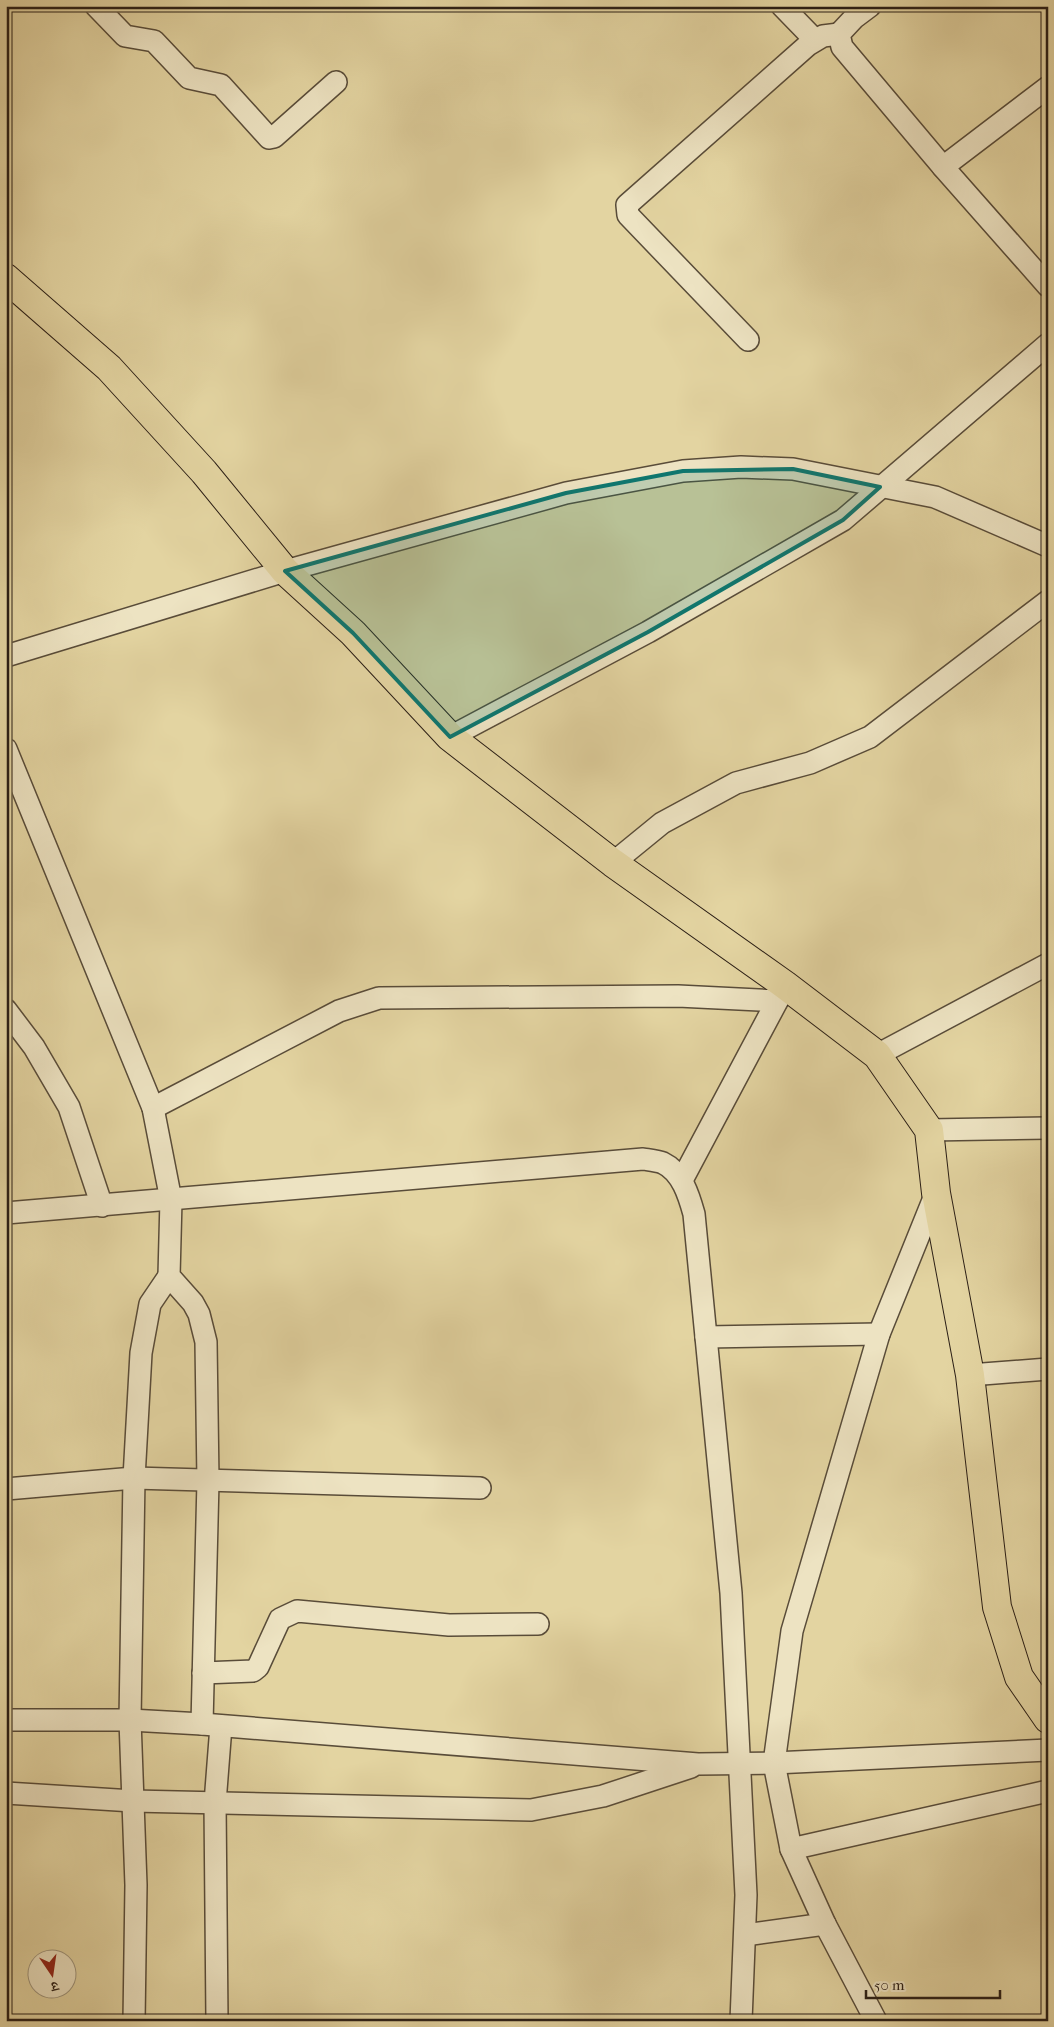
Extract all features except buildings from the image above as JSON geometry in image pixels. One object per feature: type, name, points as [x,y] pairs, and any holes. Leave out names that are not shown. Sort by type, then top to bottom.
[{"type":"main road","points":[[6,278],[109,368],[147,407],[204,472],[285,571],[353,633],[450,737],[781,993],[877,1055],[929,1130],[936,1193],[970,1375],[997,1607],[1019,1677],[1048,1719]]},
{"type":"street","points":[[96,6],[127,37],[151,40],[157,43],[189,78],[221,85],[269,138],[274,137],[336,82]]},
{"type":"street","points":[[782,6],[815,40]]},
{"type":"street","points":[[748,340],[628,215],[627,205],[815,40],[839,34],[857,10]]},
{"type":"street","points":[[839,34],[842,47],[943,167],[1048,286]]},
{"type":"street","points":[[943,167],[1048,87]]},
{"type":"street","points":[[450,737],[648,632],[842,520],[872,497],[880,487],[1048,344]]},
{"type":"street","points":[[6,656],[285,571],[566,493],[683,471],[741,467],[793,469],[935,498],[1048,546]]},
{"type":"street","points":[[613,863],[662,823],[736,783],[810,763],[870,737],[1048,601]]},
{"type":"street","points":[[6,749],[153,1108],[171,1200],[169,1276],[150,1304],[141,1353],[134,1478],[130,1720],[136,1885],[134,2021]]},
{"type":"street","points":[[877,1055],[1048,964]]},
{"type":"street","points":[[153,1108],[339,1011],[379,998],[678,996],[781,993],[682,1180]]},
{"type":"street","points":[[6,1010],[34,1047],[69,1107],[102,1206]]},
{"type":"street","points":[[929,1130],[1048,1128]]},
{"type":"street","points":[[6,1213],[643,1159],[664,1163],[682,1180],[694,1214],[731,1593],[741,1762],[746,1895],[741,2021]]},
{"type":"street","points":[[876,2021],[825,1924],[791,1850],[774,1763],[792,1631],[879,1334],[936,1193]]},
{"type":"street","points":[[169,1276],[193,1303],[199,1314],[206,1342],[208,1481],[203,1673],[212,1725],[215,1803],[217,2021]]},
{"type":"street","points":[[706,1337],[879,1334]]},
{"type":"street","points":[[970,1375],[1048,1369]]},
{"type":"street","points":[[6,1489],[134,1478],[480,1488]]},
{"type":"street","points":[[203,1673],[253,1671],[258,1667],[280,1619],[297,1611],[449,1625],[538,1624]]},
{"type":"street","points":[[6,1720],[130,1720],[212,1725],[698,1764],[774,1763],[1048,1750]]},
{"type":"street","points":[[6,1793],[132,1801],[531,1810],[603,1796],[698,1764]]},
{"type":"street","points":[[791,1850],[1048,1791]]},
{"type":"street","points":[[744,1935],[825,1924]]},
{"type":"highlighted area","points":[[793,469],[880,487],[843,520],[648,632],[450,737],[353,633],[285,571],[566,493],[683,471]]}]
